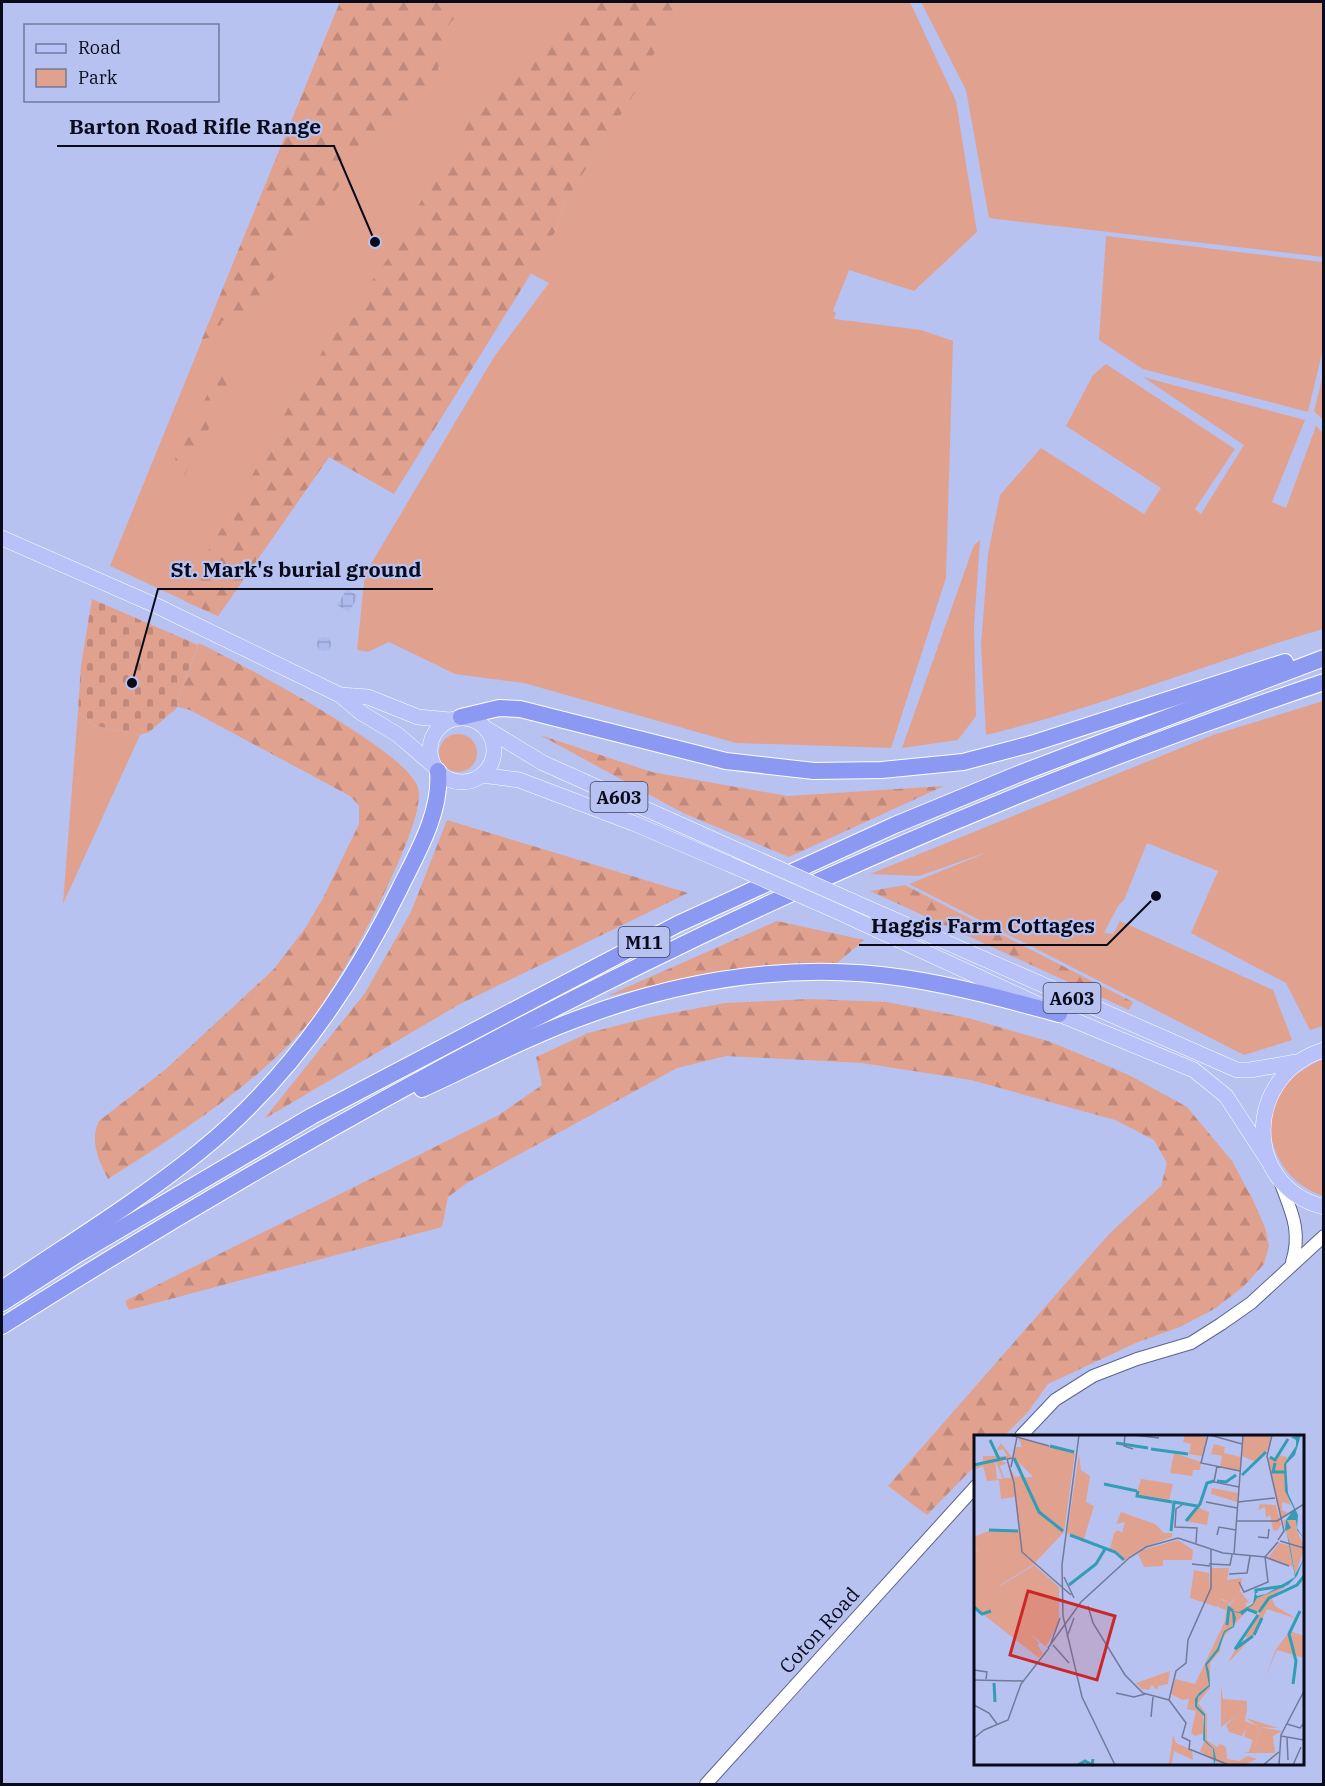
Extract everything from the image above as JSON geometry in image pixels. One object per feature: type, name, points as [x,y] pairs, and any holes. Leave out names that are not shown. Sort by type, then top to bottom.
[{"type":"highway","points":[[456,719],[499,708],[520,709],[737,763],[814,771],[882,770],[963,762],[1030,744],[1278,663],[1323,657]]},
{"type":"highway","name":"M11","points":[[2,1303],[78,1254],[312,1116],[678,924],[895,825],[1021,772],[1323,657]]},
{"type":"highway","name":"M11","points":[[2,1326],[138,1239],[302,1144],[497,1037],[684,942],[799,888],[1025,790],[1198,724],[1323,682]]},
{"type":"highway","points":[[2,1289],[174,1172],[208,1144],[280,1074],[337,1002],[374,941],[436,804],[436,768]]},
{"type":"highway","points":[[302,1144],[586,1015],[666,991],[728,978],[777,973],[862,974],[980,993],[1059,1014]]},
{"type":"main road","points":[[2,538],[157,606],[340,695],[360,712],[398,735],[436,768],[456,781],[467,782],[482,775],[494,755],[494,743],[487,729],[480,722],[418,717],[368,697],[340,695]]},
{"type":"main road","points":[[436,768],[430,755],[432,737],[436,730],[456,719]]},
{"type":"main road","name":"A603","points":[[487,729],[543,763],[1237,1070],[1296,1062]]},
{"type":"main road","name":"A603","points":[[482,775],[519,780],[633,823],[834,910],[1059,1014],[1180,1063],[1206,1078],[1226,1096],[1269,1162]]},
{"type":"main road","points":[[1323,1050],[1296,1062],[1278,1080],[1265,1107],[1263,1141],[1269,1162],[1280,1178],[1302,1198],[1323,1207]]},
{"type":"street","points":[[1280,1178],[1298,1244],[1292,1263]]},
{"type":"street","points":[[1023,1435],[1055,1400],[1093,1376],[1137,1359],[1191,1343],[1221,1324],[1251,1303],[1323,1236]]},
{"type":"street","name":"Coton Road","points":[[706,1785],[974,1487]]},
{"type":"shaded area","points":[[347,589],[358,596],[349,612],[337,605]]},
{"type":"shaded area","points":[[324,637],[329,639],[331,644],[329,649],[324,651],[319,649],[317,644],[319,639]]},
{"type":"green space","points":[[340,2],[910,2],[956,101],[977,232],[914,291],[849,270],[833,311],[836,312],[834,319],[921,330],[953,341],[946,578],[891,748],[736,743],[524,683],[455,674],[389,642],[368,652],[357,650],[365,574],[494,357],[549,283],[530,273],[555,232],[566,200],[634,93],[329,457],[218,616],[110,566]]},
{"type":"green space","points":[[340,2],[466,2],[448,26],[437,73],[399,123],[365,150],[328,201],[308,223],[297,246],[285,257],[269,264],[278,273],[244,318],[240,321],[235,317],[222,321],[216,337],[202,339]]},
{"type":"green space","points":[[582,2],[687,2],[659,43],[641,83],[566,200],[555,232],[527,280],[394,494],[329,457],[218,616],[184,601],[200,565],[245,489],[288,408],[333,334],[387,260],[424,196],[467,141],[462,124],[507,84],[550,33]]},
{"type":"green space","points":[[921,2],[1323,2],[1323,257],[989,218],[966,90]]},
{"type":"green space","points":[[1106,236],[1323,262],[1323,349],[1308,412],[1143,369],[1099,340]]},
{"type":"green space","points":[[1106,364],[1235,449],[1195,509],[1201,514],[1244,445],[1143,377],[1305,420],[1272,502],[1286,508],[1316,426],[1323,433],[1323,629],[1113,698],[986,735],[981,645],[988,554],[1000,495],[1041,448],[1144,514],[1161,488],[1066,426],[1093,375]]},
{"type":"green space","points":[[223,365],[237,374],[180,484],[172,480],[176,455]]},
{"type":"green space","points":[[1323,375],[1324,420],[1314,411]]},
{"type":"green space","points":[[980,540],[974,627],[976,716],[958,740],[902,748],[974,545]]},
{"type":"green space","points":[[92,599],[198,645],[177,701],[178,707],[149,732],[140,735],[92,725],[78,711],[81,665]]},
{"type":"green space","points":[[199,643],[317,708],[382,750],[404,769],[417,785],[418,802],[409,835],[383,895],[368,926],[316,1014],[271,1062],[246,1084],[108,1179],[95,1143],[99,1121],[166,1069],[274,969],[306,927],[323,898],[359,824],[359,805],[350,796],[190,710],[178,707],[177,701]]},
{"type":"green space","points":[[1323,701],[1323,1026],[1310,1030],[1286,983],[1191,933],[1218,871],[1147,843],[1124,900],[1118,906],[1104,933],[1113,934],[1120,921],[1273,990],[1292,1040],[1244,1055],[909,884],[988,852],[919,876],[870,874],[1213,735]]},
{"type":"green space","points":[[78,711],[92,725],[140,735],[63,904]]},
{"type":"green space","points":[[458,734],[472,739],[477,753],[472,767],[458,772],[444,767],[439,753],[444,739]]},
{"type":"green space","points":[[540,735],[652,772],[787,796],[944,786],[789,857],[683,813]]},
{"type":"green space","points":[[447,820],[688,893],[460,1004],[264,1119],[365,993],[411,912]]},
{"type":"green space","points":[[905,885],[1133,1002],[1129,1010],[870,891]]},
{"type":"green space","points":[[777,921],[864,940],[836,964],[714,974],[607,996]]},
{"type":"green space","points":[[810,999],[887,1002],[968,1018],[1051,1042],[1129,1075],[1187,1107],[1232,1161],[1265,1227],[1269,1246],[1264,1264],[1244,1286],[1216,1308],[1180,1327],[1138,1342],[1048,1384],[1028,1412],[1005,1435],[974,1435],[974,1467],[927,1515],[888,1486],[1109,1234],[1161,1186],[1167,1163],[1154,1140],[1115,1120],[971,1080],[862,1063],[726,1056],[677,1068],[467,1183],[448,1197],[442,1227],[129,1310],[125,1301],[499,1115],[542,1085],[536,1057],[588,1033],[651,1017],[725,1003]]},
{"type":"green space","points":[[1323,1060],[1323,1196],[1304,1186],[1289,1173],[1278,1156],[1272,1138],[1271,1119],[1275,1101],[1286,1084],[1303,1070]]},
{"type":"place","name":"Barton Road Rifle Range","points":[[375,242]]},
{"type":"place","name":"St. Mark's burial ground","points":[[132,683]]},
{"type":"place","name":"Haggis Farm Cottages","points":[[1156,896]]}]
